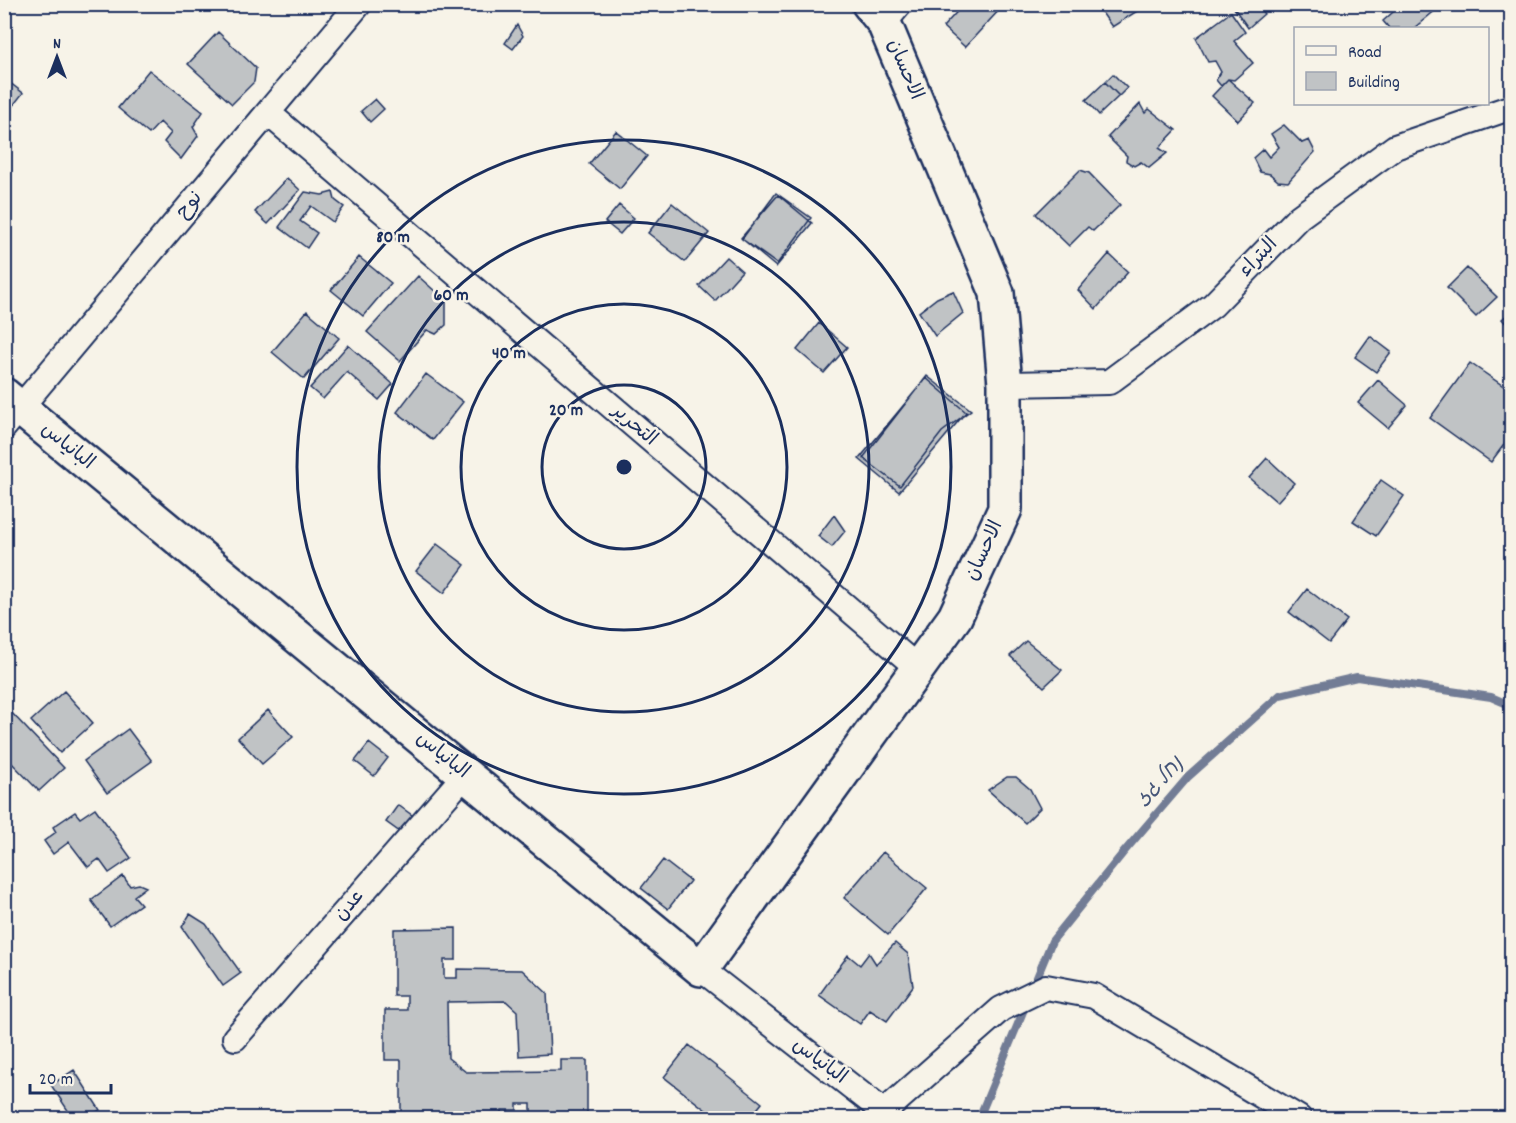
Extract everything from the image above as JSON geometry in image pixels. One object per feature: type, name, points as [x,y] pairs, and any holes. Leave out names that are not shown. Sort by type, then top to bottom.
[{"type":"street","name":"نوح","points":[[10,410],[268,113],[359,4]]},
{"type":"street","name":"الاحسان","points":[[701,969],[955,617],[1005,509],[1005,384],[997,293],[884,11]]},
{"type":"street","name":"البتراء","points":[[1005,384],[1109,382],[1213,305],[1299,217],[1395,147],[1512,107]]},
{"type":"street","name":"التحرير","points":[[268,113],[918,668]]},
{"type":"street","name":"البانياس","points":[[10,410],[465,775],[748,1008],[884,1112],[1001,1009],[1046,987],[1094,996],[1299,1119]]},
{"type":"street","name":"عدن","points":[[235,1038],[465,775]]},
{"type":"building","points":[[964,4],[999,4],[1002,7],[965,47],[943,27]]},
{"type":"building","points":[[1096,4],[1140,4],[1142,8],[1112,27]]},
{"type":"building","points":[[1238,4],[1257,4],[1264,14],[1248,28],[1234,8]]},
{"type":"building","points":[[1402,4],[1443,4],[1415,27],[1388,27],[1383,21]]},
{"type":"building","points":[[1231,12],[1245,32],[1234,41],[1253,63],[1234,80],[1228,79],[1221,86],[1216,80],[1221,72],[1215,61],[1208,62],[1196,38]]},
{"type":"building","points":[[517,25],[523,36],[513,49],[505,43]]},
{"type":"building","points":[[218,32],[256,68],[254,82],[232,104],[188,64]]},
{"type":"building","points":[[149,70],[203,112],[193,127],[198,136],[181,159],[164,142],[171,133],[160,122],[149,134],[118,108]]},
{"type":"building","points":[[1113,74],[1127,88],[1119,96],[1105,82]]},
{"type":"building","points":[[4,79],[23,93],[4,117]]},
{"type":"building","points":[[1228,79],[1255,103],[1238,121],[1212,96]]},
{"type":"building","points":[[1105,82],[1119,96],[1099,115],[1086,100]]},
{"type":"building","points":[[375,99],[384,109],[370,122],[361,111]]},
{"type":"building","points":[[1140,104],[1145,113],[1149,109],[1176,130],[1159,148],[1167,153],[1149,168],[1141,162],[1134,166],[1126,161],[1127,156],[1108,137]]},
{"type":"building","points":[[1284,125],[1302,143],[1309,140],[1315,152],[1288,182],[1278,181],[1270,174],[1260,172],[1253,158],[1263,149],[1269,157],[1279,147],[1271,134]]},
{"type":"building","points":[[616,131],[647,156],[620,189],[589,164]]},
{"type":"building","points":[[1080,170],[1089,173],[1120,205],[1093,231],[1088,227],[1069,246],[1036,214]]},
{"type":"building","points":[[287,178],[300,190],[268,224],[255,212]]},
{"type":"building","points":[[305,192],[322,195],[333,192],[335,200],[344,207],[333,222],[311,206],[300,221],[317,233],[307,248],[279,227]]},
{"type":"building","points":[[776,193],[811,218],[777,264],[742,239]]},
{"type":"building","points":[[778,195],[812,223],[776,267],[741,238]]},
{"type":"building","points":[[672,203],[709,233],[685,262],[648,233]]},
{"type":"building","points":[[619,205],[634,218],[620,234],[605,222]]},
{"type":"building","points":[[1109,254],[1128,272],[1096,309],[1078,290]]},
{"type":"building","points":[[359,257],[391,283],[363,316],[331,290]]},
{"type":"building","points":[[726,257],[742,271],[715,301],[699,286]]},
{"type":"building","points":[[1467,268],[1497,297],[1476,317],[1447,288]]},
{"type":"building","points":[[418,276],[446,301],[446,325],[436,334],[427,330],[400,361],[367,332]]},
{"type":"building","points":[[953,291],[963,313],[935,336],[919,312],[937,298]]},
{"type":"building","points":[[307,311],[339,338],[304,379],[272,352]]},
{"type":"building","points":[[1512,311],[1512,330],[1502,319]]},
{"type":"building","points":[[819,323],[847,347],[824,373],[797,350]]},
{"type":"building","points":[[1370,336],[1391,352],[1376,372],[1355,357]]},
{"type":"building","points":[[348,345],[393,384],[379,400],[347,372],[323,399],[310,388]]},
{"type":"building","points":[[1470,363],[1512,392],[1512,434],[1491,462],[1430,418]]},
{"type":"building","points":[[426,374],[463,402],[433,440],[397,412]]},
{"type":"building","points":[[927,376],[971,410],[942,432],[900,486],[863,458]]},
{"type":"building","points":[[926,378],[966,412],[899,492],[859,459]]},
{"type":"building","points":[[1378,380],[1407,405],[1388,428],[1358,403]]},
{"type":"building","points":[[1267,458],[1294,483],[1277,502],[1249,478]]},
{"type":"building","points":[[1381,480],[1404,496],[1376,536],[1353,521]]},
{"type":"building","points":[[834,515],[845,531],[832,547],[818,536]]},
{"type":"building","points":[[437,544],[465,565],[444,593],[416,571]]},
{"type":"building","points":[[1307,589],[1347,620],[1329,643],[1289,612]]},
{"type":"building","points":[[1026,641],[1062,670],[1044,687],[1010,656]]},
{"type":"building","points":[[64,691],[93,723],[60,753],[31,721]]},
{"type":"building","points":[[9,710],[64,768],[39,791],[4,755],[4,714]]},
{"type":"building","points":[[268,710],[293,737],[262,764],[238,738]]},
{"type":"building","points":[[128,729],[152,761],[107,793],[84,761]]},
{"type":"building","points":[[369,743],[388,758],[374,776],[355,761]]},
{"type":"building","points":[[1007,777],[1016,777],[1030,789],[1040,808],[1025,823],[988,790]]},
{"type":"building","points":[[398,805],[416,818],[404,835],[386,822]]},
{"type":"building","points":[[95,808],[131,858],[109,873],[99,859],[88,867],[69,842],[53,854],[44,841],[56,832],[53,827],[75,812],[80,818]]},
{"type":"building","points":[[883,852],[927,888],[888,935],[844,898]]},
{"type":"building","points":[[663,860],[690,881],[668,909],[641,888]]},
{"type":"building","points":[[123,876],[130,886],[139,884],[146,887],[134,896],[141,904],[110,926],[91,900]]},
{"type":"building","points":[[190,914],[206,924],[241,973],[223,986],[182,927]]},
{"type":"building","points":[[456,928],[456,960],[444,960],[444,978],[457,978],[457,969],[522,970],[547,993],[550,1054],[519,1056],[517,1011],[506,1001],[447,1002],[448,1058],[466,1072],[561,1071],[561,1060],[587,1060],[587,1118],[531,1118],[531,1104],[517,1104],[517,1110],[502,1110],[502,1118],[401,1118],[401,1060],[385,1060],[385,1010],[407,1010],[407,996],[394,996],[394,929]]},
{"type":"building","points":[[895,943],[908,954],[913,986],[887,1021],[870,1010],[860,1024],[819,995],[848,955],[860,965],[869,953],[876,964]]},
{"type":"building","points":[[689,1045],[762,1103],[750,1118],[716,1118],[664,1077]]},
{"type":"building","points":[[74,1070],[100,1110],[86,1118],[73,1118],[51,1085]]},
{"type":"waterway","name":"נחל גז","points":[[1033,987],[1052,941],[1123,853],[1188,777],[1280,695],[1357,677],[1491,697],[1512,706]]},
{"type":"waterway","name":"נחל גז","points":[[979,1118],[1027,1002]]}]
